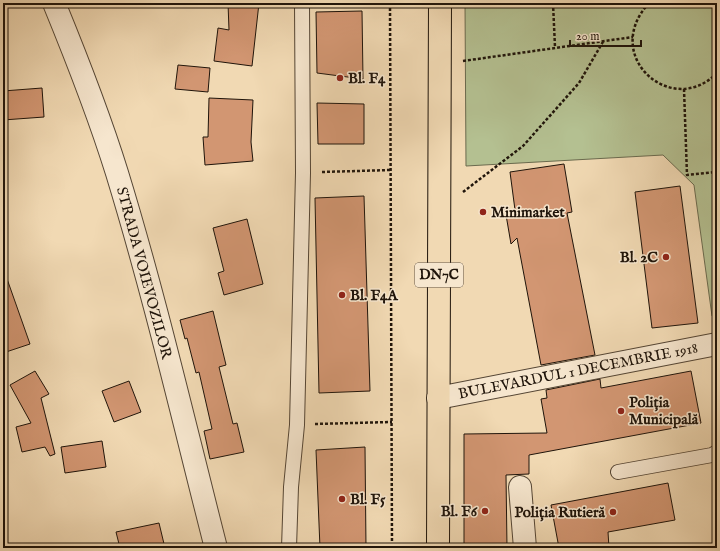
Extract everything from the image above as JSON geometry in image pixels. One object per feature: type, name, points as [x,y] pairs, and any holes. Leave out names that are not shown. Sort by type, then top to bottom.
[{"type":"main road","name":"BULEVARDUL 1 DECEMBRIE 1918","points":[[438,548],[440,3]]},
{"type":"street","name":"STRADA VOIEVOZILOR","points":[[54,3],[79,64],[117,172],[146,272],[216,548]]},
{"type":"street","name":"BULEVARDUL 1 DECEMBRIE 1918","points":[[438,398],[716,349]]},
{"type":"street","points":[[520,487],[525,548]]},
{"type":"lane","points":[[289,548],[290,487],[297,425],[303,173],[302,3]]},
{"type":"lane","points":[[618,472],[712,455],[717,452]]},
{"type":"path","points":[[390,3],[392,548]]},
{"type":"path","points":[[553,3],[555,47]]},
{"type":"path","points":[[649,3],[640,13],[633,27],[632,36],[635,58],[643,71],[655,81],[669,88],[684,89],[699,86],[711,79],[717,73]]},
{"type":"path","points":[[713,3],[717,7]]},
{"type":"path","points":[[462,62],[632,36]]},
{"type":"path","points":[[461,194],[523,146],[579,83],[604,40]]},
{"type":"path","points":[[684,89],[687,175],[717,172]]},
{"type":"path","points":[[303,173],[391,170]]},
{"type":"path","points":[[297,425],[392,422]]},
{"type":"green space","points":[[465,3],[717,3],[717,315],[712,316],[694,185],[663,155],[466,166]]},
{"type":"building","points":[[228,3],[259,3],[252,66],[214,61],[218,28],[229,30]]},
{"type":"building","points":[[362,11],[363,79],[317,73],[316,12]]},
{"type":"building","points":[[178,65],[210,68],[208,92],[175,89]]},
{"type":"building","points":[[42,88],[44,117],[3,120],[3,91]]},
{"type":"building","points":[[209,98],[253,100],[251,142],[253,161],[205,165],[203,137],[208,137]]},
{"type":"building","points":[[317,103],[364,104],[364,144],[318,144]]},
{"type":"building","points":[[564,164],[572,212],[567,213],[595,355],[541,365],[517,238],[511,244],[505,209],[515,210],[510,172]]},
{"type":"building","name":"Bl. 2C","points":[[680,186],[698,323],[652,328],[635,192]]},
{"type":"building","name":"Bl. F4A","points":[[364,196],[370,391],[319,393],[315,198]]},
{"type":"building","points":[[247,219],[263,284],[224,295],[218,273],[224,271],[213,228]]},
{"type":"building","points":[[3,276],[6,276],[30,344],[3,353]]},
{"type":"building","points":[[213,311],[226,365],[219,367],[233,424],[237,423],[244,452],[210,459],[204,431],[212,429],[199,372],[196,373],[187,338],[185,339],[180,320]]},
{"type":"building","points":[[35,371],[49,394],[41,398],[55,454],[50,456],[45,447],[22,452],[16,427],[31,423],[10,385]]},
{"type":"building","points":[[691,371],[701,423],[529,455],[529,474],[506,475],[507,548],[464,548],[464,434],[547,433],[541,399],[547,398],[546,390],[600,379],[601,388]]},
{"type":"building","points":[[129,381],[141,412],[114,422],[102,391]]},
{"type":"building","points":[[102,441],[106,467],[65,473],[61,447]]},
{"type":"building","name":"Bl. F5","points":[[365,447],[366,548],[320,548],[316,450]]},
{"type":"building","name":"Poliția Rutieră","points":[[668,483],[675,520],[608,532],[609,548],[559,548],[551,505]]},
{"type":"building","points":[[159,523],[165,548],[120,548],[116,532]]},
{"type":"place","name":"Bl. F4","points":[[340,78]]},
{"type":"place","name":"Minimarket","points":[[483,212]]},
{"type":"place","name":"Bl. 2C","points":[[666,257]]},
{"type":"place","name":"Bl. F4A","points":[[342,295]]},
{"type":"place","name":"Poliția Municipală","points":[[621,411]]},
{"type":"place","name":"Bl. F5","points":[[342,499]]},
{"type":"place","name":"Bl. F6","points":[[485,511]]},
{"type":"place","name":"Poliția Rutieră","points":[[613,512]]}]
